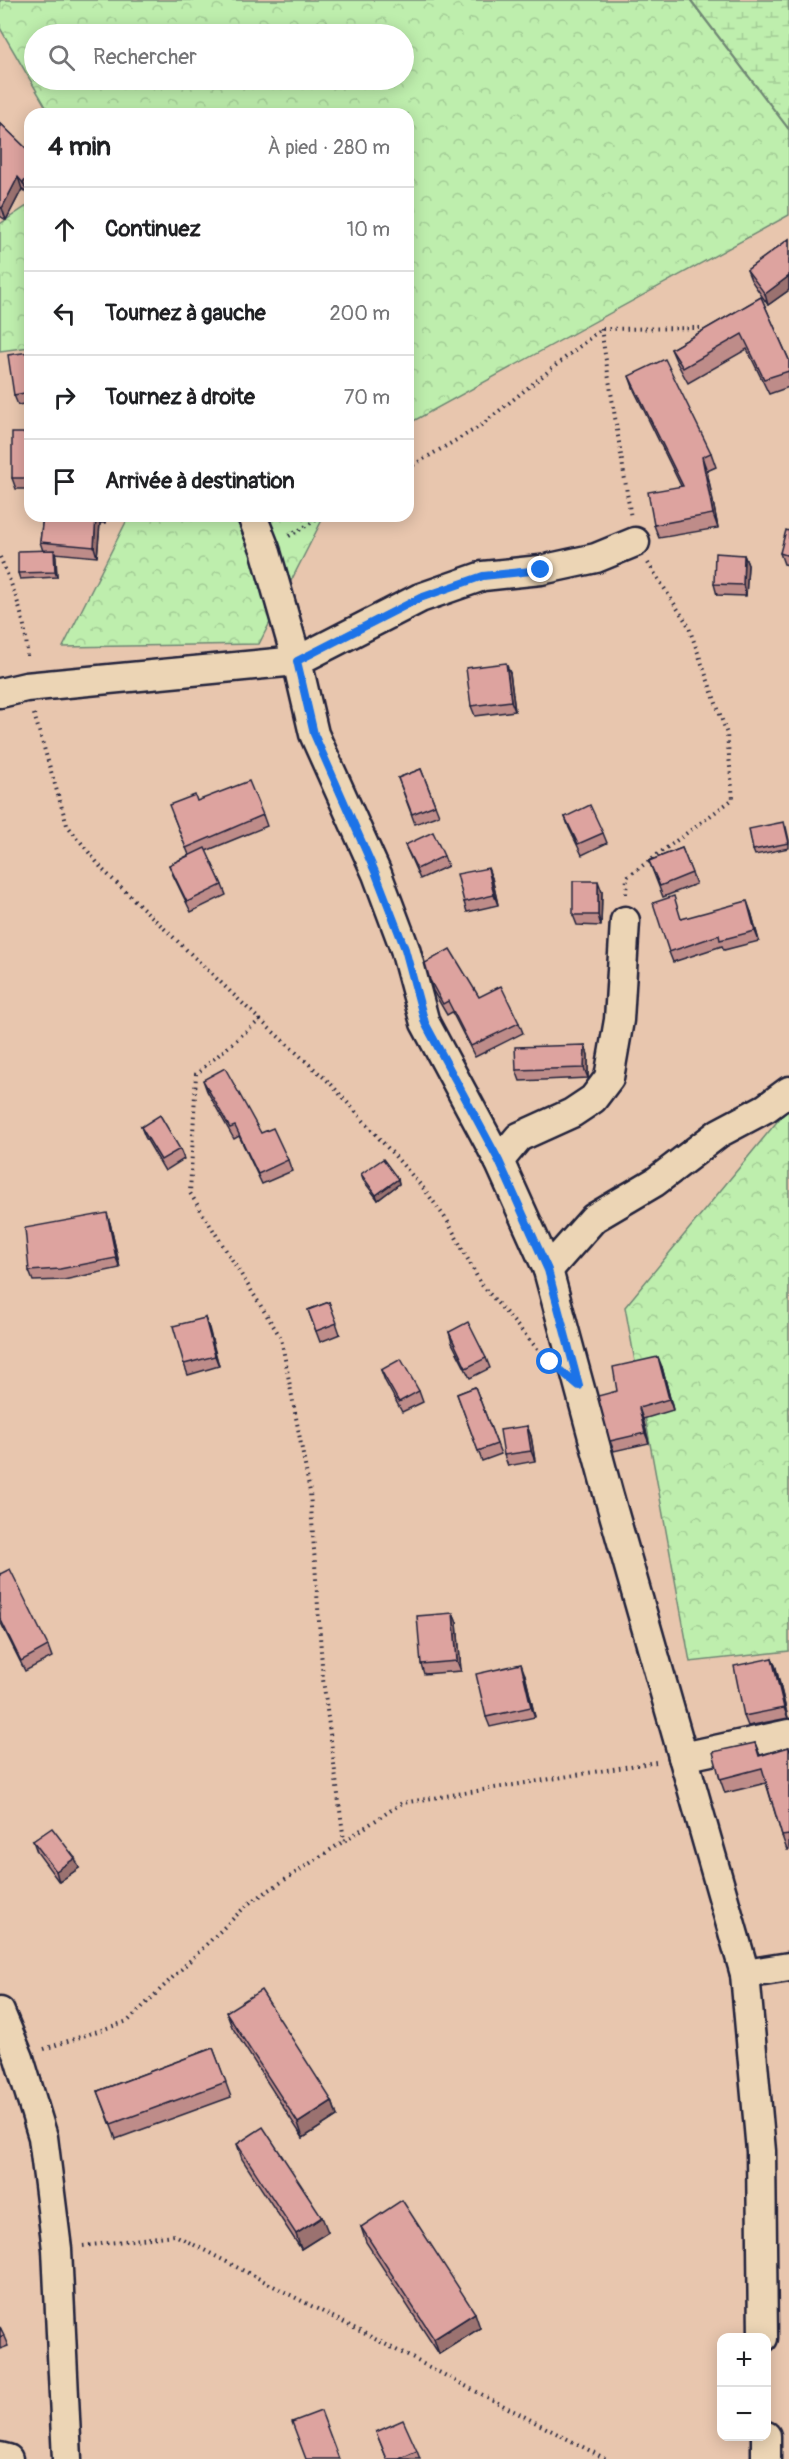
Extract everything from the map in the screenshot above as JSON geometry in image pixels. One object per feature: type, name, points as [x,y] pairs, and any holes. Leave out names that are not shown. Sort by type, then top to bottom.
[{"type":"street","points":[[254,522],[265,549],[297,661],[314,734],[376,874],[405,949],[425,1023],[499,1161],[548,1270],[608,1493],[745,1974],[761,2151],[763,2333]]},
{"type":"street","points":[[13,690],[297,661],[420,598],[483,576],[541,570],[596,558],[634,542]]},
{"type":"street","points":[[499,1161],[519,1137],[572,1113],[593,1100],[609,1078],[619,1020],[625,921]]},
{"type":"street","points":[[548,1270],[594,1218],[655,1182],[719,1133],[777,1111],[789,1091]]},
{"type":"street","points":[[683,1757],[789,1734]]},
{"type":"street","points":[[745,1974],[789,1967]]},
{"type":"street","points":[[0,2012],[19,2058],[43,2137],[57,2249],[67,2459]]},
{"type":"street","points":[[766,2441],[766,2459]]},
{"type":"street","points":[[0,2457],[8,2459]]},
{"type":"path","points":[[414,465],[479,427],[601,329],[702,327]]},
{"type":"path","points":[[601,329],[634,542],[688,625],[727,734],[733,799],[627,877],[625,921]]},
{"type":"path","points":[[265,549],[312,522]]},
{"type":"path","points":[[0,557],[16,596],[27,643],[13,690],[67,825],[103,870],[260,1020],[330,1083],[425,1191],[448,1222],[481,1284],[543,1354]]},
{"type":"path","points":[[260,1020],[196,1074],[190,1193],[281,1338],[310,1492],[322,1679],[344,1841]]},
{"type":"path","points":[[19,2058],[128,2020],[248,1904],[402,1803],[683,1757]]},
{"type":"path","points":[[57,2249],[175,2235],[606,2459]]},
{"type":"green space","points":[[0,0],[690,0],[789,130],[789,215],[414,421],[414,108],[47,108],[36,90],[414,90],[414,24],[24,24],[24,69],[0,28]]},
{"type":"green space","points":[[691,0],[789,0],[789,129]]},
{"type":"green space","points":[[24,208],[24,348],[0,351],[0,224]]},
{"type":"green space","points":[[126,522],[321,522],[259,644],[63,647]]},
{"type":"green space","points":[[789,1107],[789,1651],[690,1662],[625,1307]]},
{"type":"building","points":[[0,123],[24,146],[24,182],[18,177],[2,208],[0,207]]},
{"type":"building","points":[[789,239],[789,276],[765,294],[747,270]]},
{"type":"building","points":[[761,297],[789,360],[789,371],[764,379],[742,334],[683,368],[671,349]]},
{"type":"building","points":[[24,353],[24,393],[14,395],[8,355]]},
{"type":"building","points":[[665,359],[711,453],[702,457],[713,514],[654,525],[648,492],[683,486],[629,376]]},
{"type":"building","points":[[12,433],[24,433],[24,478],[12,478]]},
{"type":"building","points":[[42,522],[96,522],[94,547],[40,542]]},
{"type":"building","points":[[786,530],[789,531],[789,556],[780,553]]},
{"type":"building","points":[[54,550],[55,572],[18,573],[18,551]]},
{"type":"building","points":[[715,553],[744,555],[743,585],[714,584]]},
{"type":"building","points":[[506,663],[511,701],[471,706],[466,668]]},
{"type":"building","points":[[421,769],[435,805],[412,814],[398,778]]},
{"type":"building","points":[[249,781],[263,815],[186,848],[169,805],[195,795],[197,801]]},
{"type":"building","points":[[590,805],[603,833],[578,844],[565,817]]},
{"type":"building","points":[[784,822],[789,843],[753,850],[749,829]]},
{"type":"building","points":[[433,832],[444,856],[417,869],[405,845]]},
{"type":"building","points":[[205,848],[222,885],[187,902],[169,865]]},
{"type":"building","points":[[682,848],[692,873],[660,886],[649,861]]},
{"type":"building","points":[[488,868],[494,895],[464,902],[457,874]]},
{"type":"building","points":[[573,881],[598,881],[598,915],[573,915]]},
{"type":"building","points":[[674,896],[681,919],[747,901],[755,931],[720,940],[719,935],[669,952],[653,903]]},
{"type":"building","points":[[450,949],[479,997],[501,986],[519,1023],[471,1046],[448,1001],[443,1004],[430,980],[425,963]]},
{"type":"building","points":[[585,1045],[584,1068],[516,1070],[515,1047]]},
{"type":"building","points":[[225,1068],[261,1133],[273,1128],[288,1160],[258,1174],[235,1126],[230,1128],[203,1080]]},
{"type":"building","points":[[160,1115],[180,1149],[161,1160],[141,1127]]},
{"type":"building","points":[[383,1159],[398,1179],[376,1195],[361,1174]]},
{"type":"building","points":[[107,1213],[116,1258],[60,1269],[29,1271],[25,1228]]},
{"type":"building","points":[[329,1302],[337,1323],[316,1331],[308,1310]]},
{"type":"building","points":[[205,1318],[215,1356],[184,1364],[173,1326]]},
{"type":"building","points":[[468,1322],[486,1358],[466,1368],[449,1332]]},
{"type":"building","points":[[658,1357],[669,1399],[639,1408],[645,1433],[610,1441],[598,1396],[617,1391],[613,1367]]},
{"type":"building","points":[[401,1359],[419,1391],[399,1402],[381,1370]]},
{"type":"building","points":[[475,1387],[497,1444],[478,1451],[457,1394]]},
{"type":"building","points":[[527,1426],[531,1451],[504,1455],[500,1430]]},
{"type":"building","points":[[10,1569],[48,1646],[21,1661],[0,1618],[0,1574]]},
{"type":"building","points":[[453,1613],[457,1661],[421,1664],[417,1616]]},
{"type":"building","points":[[772,1658],[784,1708],[744,1716],[734,1666]]},
{"type":"building","points":[[521,1664],[531,1707],[486,1717],[476,1674]]},
{"type":"building","points":[[755,1743],[759,1756],[789,1747],[789,1835],[782,1836],[762,1768],[720,1779],[713,1752]]},
{"type":"building","points":[[52,1828],[75,1858],[56,1871],[33,1841]]},
{"type":"building","points":[[261,1990],[332,2101],[298,2123],[226,2012]]},
{"type":"building","points":[[213,2048],[226,2082],[111,2124],[98,2091]]},
{"type":"building","points":[[263,2127],[322,2217],[296,2234],[237,2144]]},
{"type":"building","points":[[402,2200],[475,2313],[434,2339],[361,2227]]},
{"type":"building","points":[[321,2411],[339,2459],[306,2459],[292,2422]]},
{"type":"building","points":[[403,2420],[417,2451],[399,2459],[387,2459],[376,2432]]},
{"type":"route","points":[[541,570],[483,576],[420,598],[297,661],[314,734],[376,874],[405,949],[425,1023],[499,1161],[548,1270],[579,1386],[550,1362]]}]
